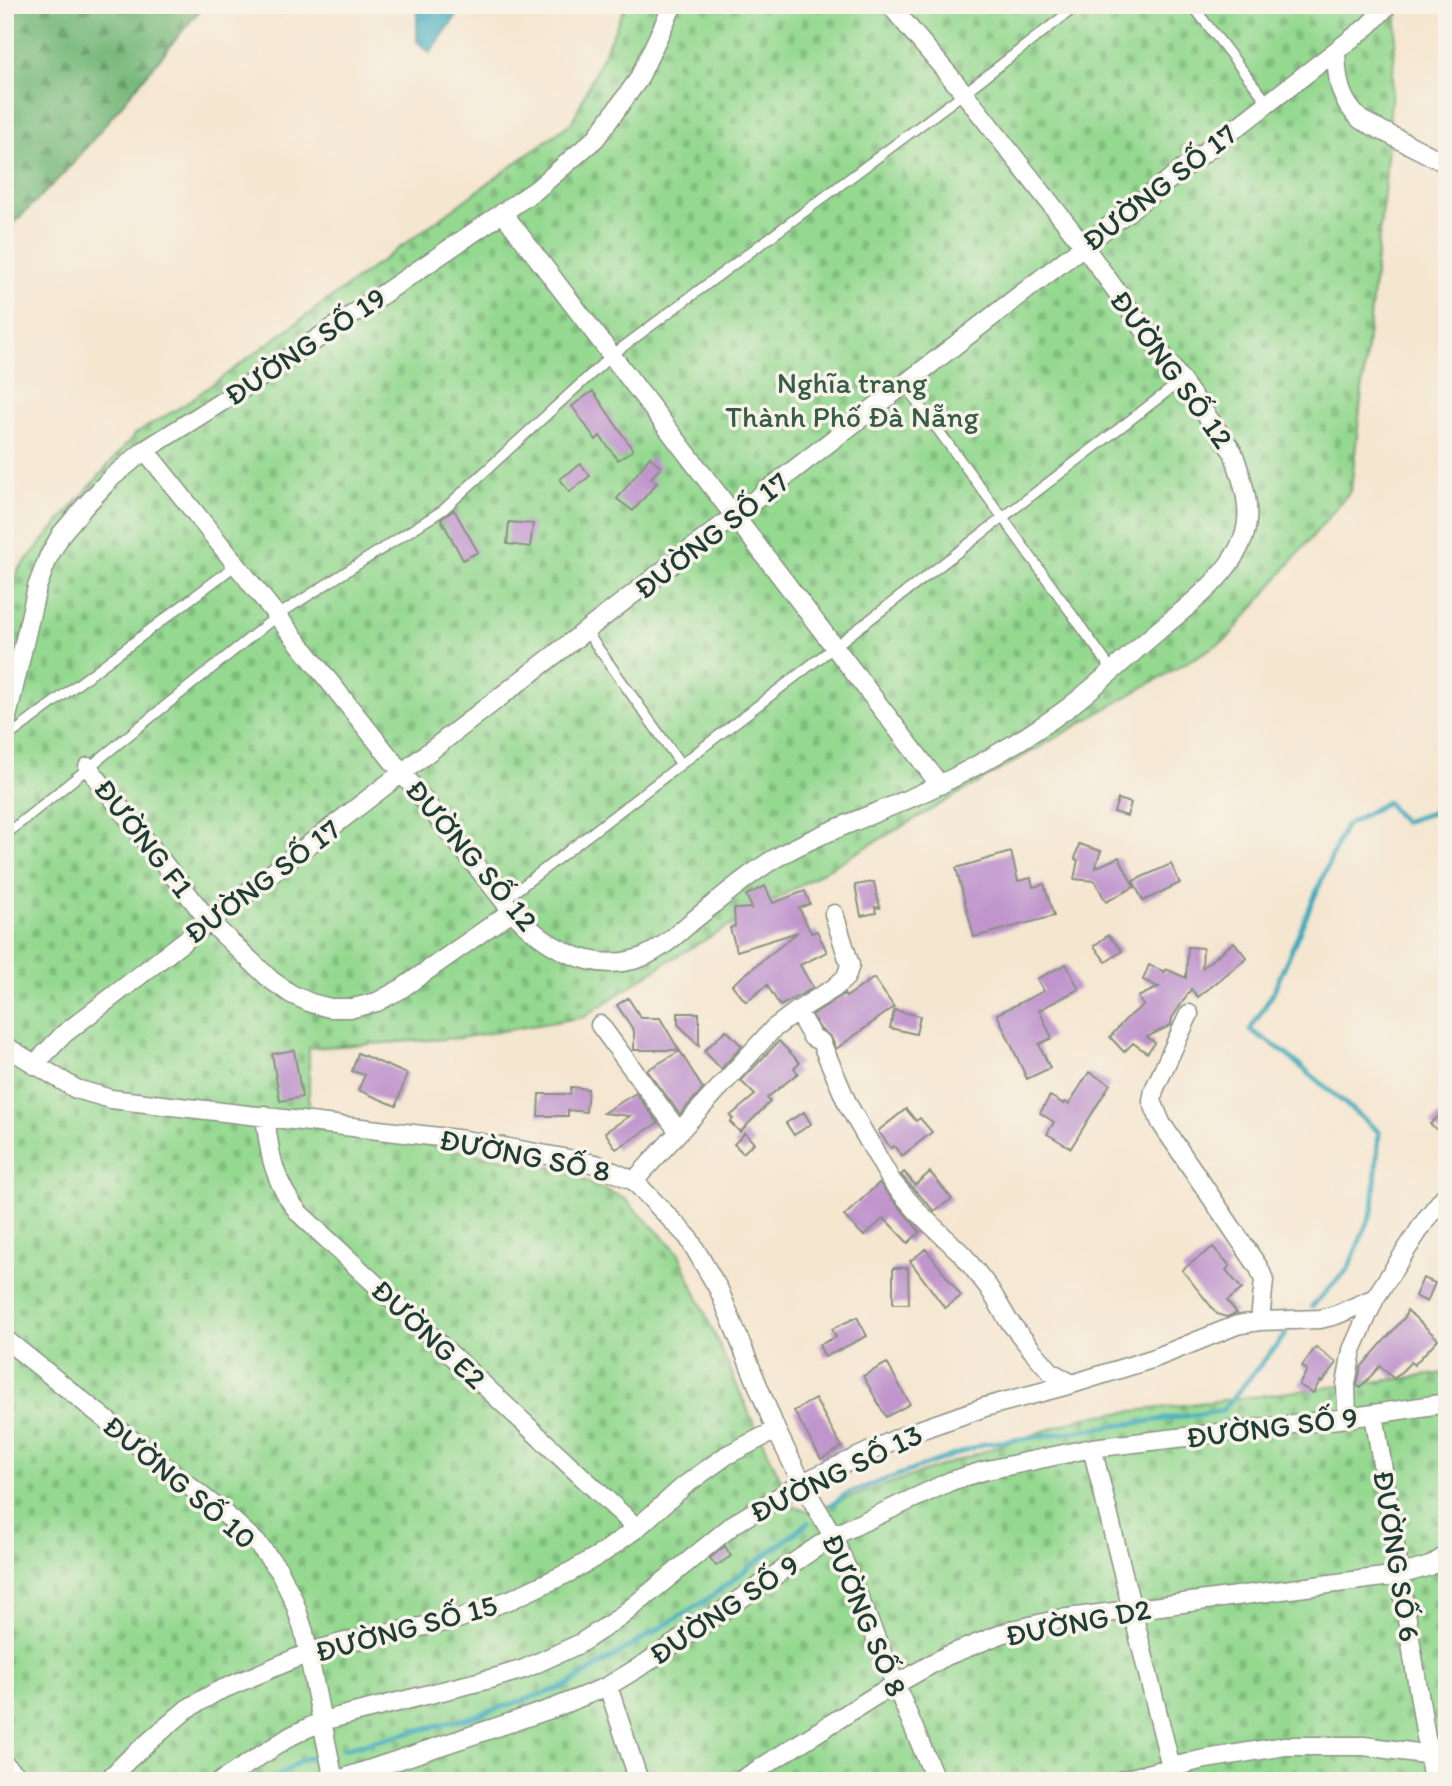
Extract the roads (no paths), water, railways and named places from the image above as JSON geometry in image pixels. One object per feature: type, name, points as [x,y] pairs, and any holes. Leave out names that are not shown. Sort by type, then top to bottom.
[{"type":"street","name":"ĐƯỜNG SỐ 19","points":[[5,726],[37,587],[48,558],[62,533],[85,506],[111,478],[145,450],[261,377],[536,190],[596,138],[638,80],[673,5]]},
{"type":"street","name":"ĐƯỜNG SỐ 12","points":[[145,450],[508,906],[526,926],[562,951],[587,960],[610,964],[634,960],[658,950],[753,872],[776,858],[940,785],[974,767],[1065,710],[1206,590],[1230,563],[1243,537],[1248,510],[1244,485],[1233,452],[1083,245],[964,93],[890,5]]},
{"type":"street","name":"ĐƯỜNG SỐ 17","points":[[34,1065],[64,1034],[1336,51],[1368,26],[1388,5]]},
{"type":"street","points":[[1336,51],[1340,91],[1350,110],[1361,120],[1447,164]]},
{"type":"street","points":[[503,213],[940,785]]},
{"type":"street","name":"ĐƯỜNG F1","points":[[88,767],[209,921],[271,980],[291,994],[311,1003],[330,1008],[377,1002],[401,989],[508,906]]},
{"type":"street","points":[[634,1181],[773,1029],[846,977],[850,965],[834,914]]},
{"type":"street","points":[[797,1011],[812,1037],[821,1042],[848,1105],[892,1182],[918,1212],[963,1255],[989,1288],[1007,1320],[1051,1372],[1072,1384]]},
{"type":"street","points":[[1189,1014],[1154,1090],[1152,1101],[1161,1123],[1259,1268],[1264,1280],[1260,1321]]},
{"type":"street","points":[[600,1025],[679,1132]]},
{"type":"street","name":"ĐƯỜNG SỐ 8","points":[[5,1046],[76,1089],[101,1097],[465,1140],[596,1164],[634,1181],[688,1237],[719,1290],[776,1430],[802,1483],[833,1536],[936,1781]]},
{"type":"street","name":"ĐƯỜNG E2","points":[[265,1115],[274,1173],[287,1199],[299,1213],[637,1528]]},
{"type":"street","points":[[1347,1418],[1347,1368],[1375,1298],[1427,1217],[1447,1194]]},
{"type":"street","name":"ĐƯỜNG SỐ 13","points":[[221,1781],[290,1736],[322,1721],[514,1672],[579,1644],[619,1618],[734,1524],[802,1483],[905,1435],[985,1407],[1155,1358],[1237,1325],[1260,1321],[1320,1319],[1375,1298]]},
{"type":"street","name":"ĐƯỜNG SỐ 10","points":[[5,1339],[232,1520],[279,1570],[294,1601],[308,1653],[335,1781]]},
{"type":"street","name":"ĐƯỜNG SỐ 9","points":[[335,1781],[554,1708],[608,1686],[833,1536],[951,1481],[983,1471],[1095,1460],[1447,1403]]},
{"type":"street","name":"ĐƯỜNG SỐ 6","points":[[1374,1414],[1399,1575],[1439,1756],[1433,1781]]},
{"type":"street","name":"ĐƯỜNG SỐ 15","points":[[107,1781],[187,1709],[216,1692],[308,1653],[341,1643],[455,1620],[512,1599],[582,1565],[637,1528],[684,1486],[727,1455],[776,1430]]},
{"type":"street","points":[[1095,1460],[1173,1774]]},
{"type":"street","name":"ĐƯỜNG D2","points":[[740,1781],[895,1684],[946,1656],[1009,1631],[1060,1619],[1399,1575],[1430,1566],[1447,1555]]},
{"type":"street","points":[[608,1686],[639,1781]]},
{"type":"street","points":[[1120,1781],[1173,1774],[1285,1746],[1364,1746],[1439,1756]]},
{"type":"street","points":[[5,1765],[23,1781]]},
{"type":"lane","points":[[5,835],[278,615],[443,510],[612,355],[1078,5]]},
{"type":"lane","points":[[1192,5],[1268,103]]},
{"type":"lane","points":[[508,906],[680,763],[836,647],[1181,381]]},
{"type":"lane","points":[[904,384],[1112,670]]},
{"type":"lane","points":[[5,739],[236,565]]},
{"type":"lane","points":[[586,631],[680,763]]},
{"type":"water","points":[[417,5],[464,5],[430,53],[417,41]]},
{"type":"waterway","points":[[1447,783],[1439,783],[1447,803]]},
{"type":"waterway","points":[[1312,1306],[1348,1269],[1373,1209],[1379,1132],[1280,1049],[1250,1030],[1272,995],[1345,826],[1387,802],[1403,822],[1447,808]]},
{"type":"waterway","points":[[832,1505],[846,1494],[984,1444],[1222,1411],[1286,1334]]},
{"type":"waterway","points":[[343,1749],[468,1718],[564,1687],[709,1598],[808,1523]]},
{"type":"waterway","points":[[271,1781],[303,1759],[314,1757]]},
{"type":"park label","name":"Nghĩa trang Thành Phố Đà Nẵng","points":[[852,399]]}]
